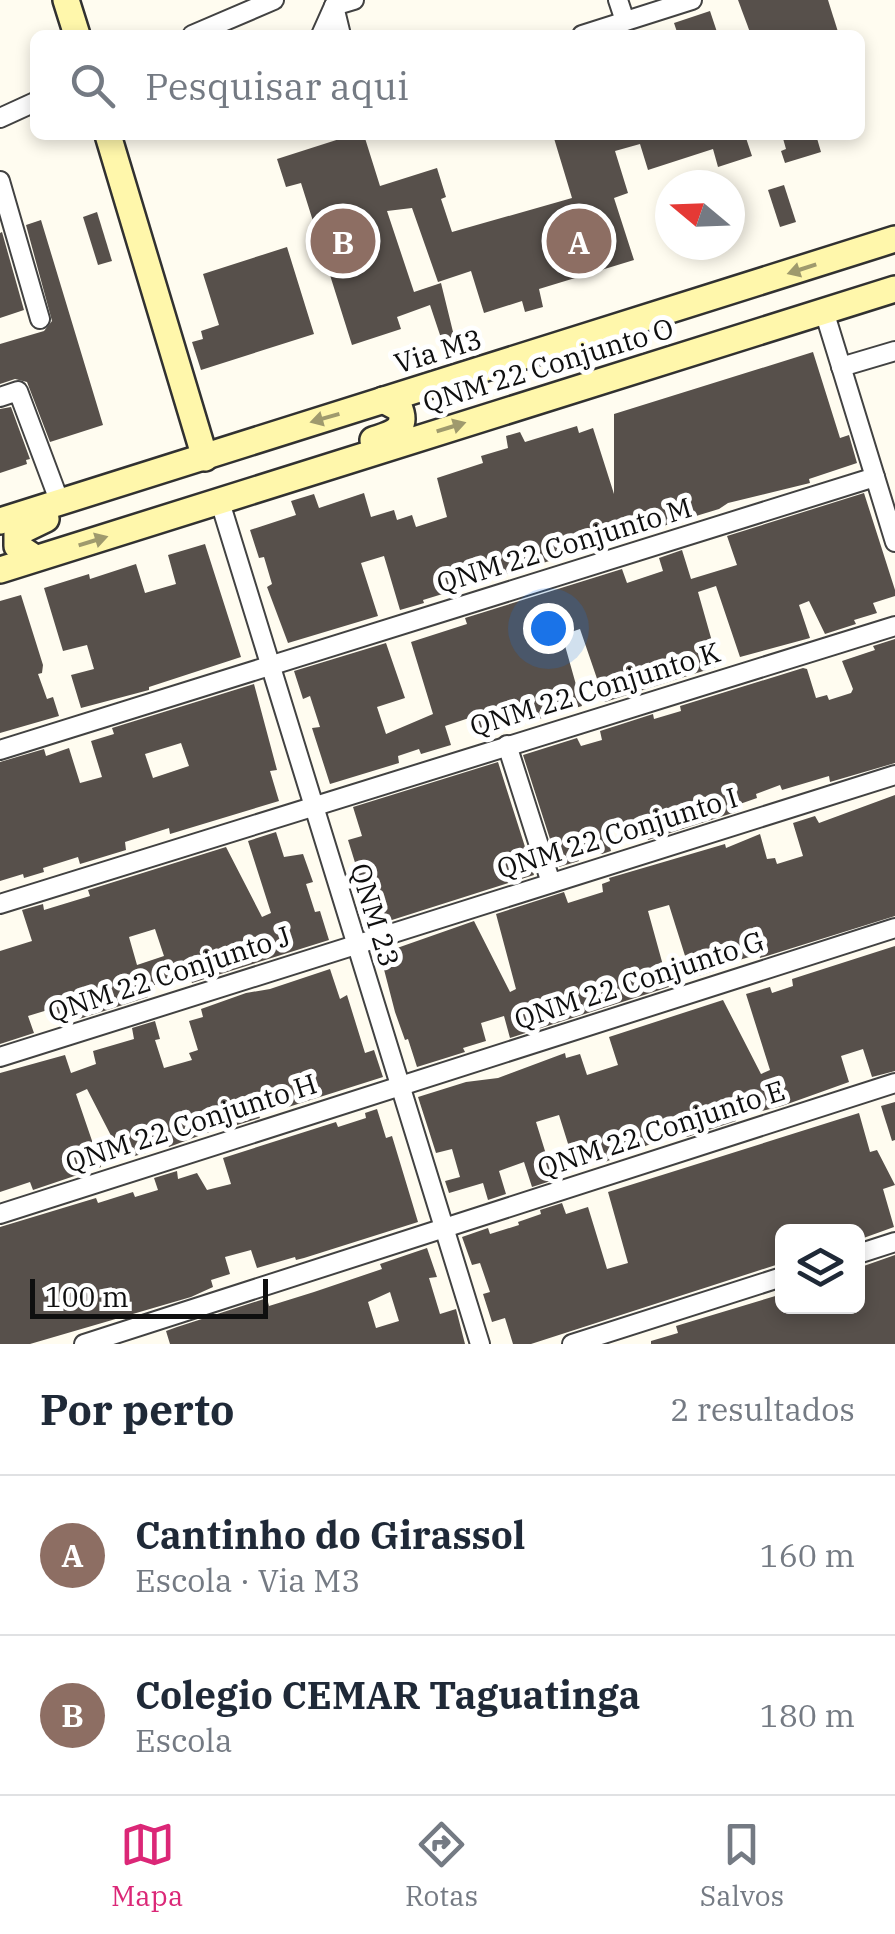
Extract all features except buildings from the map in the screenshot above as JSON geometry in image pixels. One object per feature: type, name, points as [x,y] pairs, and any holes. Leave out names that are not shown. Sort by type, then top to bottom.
[{"type":"main road","points":[[66,0],[75,30]]},
{"type":"main road","points":[[113,140],[205,458]]},
{"type":"main road","name":"Via M3","points":[[0,521],[895,240]]},
{"type":"main road","points":[[654,363],[635,351],[640,332],[716,308],[758,283]]},
{"type":"main road","name":"QNM 22 Conjunto O","points":[[0,570],[895,289]]},
{"type":"main road","points":[[258,487],[316,460],[396,432],[402,414],[397,406],[383,400]]},
{"type":"main road","points":[[35,558],[15,543],[22,528],[102,500],[156,473]]},
{"type":"street","points":[[204,30],[274,0]]},
{"type":"street","points":[[323,30],[334,6],[354,0]]},
{"type":"street","points":[[618,0],[625,21]]},
{"type":"street","points":[[597,30],[692,0]]},
{"type":"street","points":[[334,6],[340,30]]},
{"type":"street","points":[[0,118],[30,104]]},
{"type":"street","points":[[0,181],[40,319]]},
{"type":"street","points":[[824,312],[884,488],[895,542]]},
{"type":"street","points":[[840,367],[895,351]]},
{"type":"street","points":[[0,397],[18,391],[60,502]]},
{"type":"street","name":"QNM 22 Conjunto M","points":[[0,750],[268,666],[884,488]]},
{"type":"street","name":"QNM 23","points":[[220,502],[480,1344]]},
{"type":"street","name":"QNM 22 Conjunto K","points":[[0,904],[895,626]]},
{"type":"street","points":[[506,746],[551,883]]},
{"type":"street","name":"QNM 22 Conjunto I","points":[[356,944],[895,775]]},
{"type":"street","name":"QNM 22 Conjunto G","points":[[400,1085],[895,928]]},
{"type":"street","name":"QNM 22 Conjunto J","points":[[0,1057],[356,944]]},
{"type":"street","name":"QNM 22 Conjunto E","points":[[84,1344],[895,1084]]},
{"type":"street","name":"QNM 22 Conjunto H","points":[[0,1214],[400,1085]]},
{"type":"street","points":[[865,1252],[895,1242]]},
{"type":"street","points":[[572,1344],[775,1279]]},
{"type":"place","name":"Colegio CEMAR Taguatinga","points":[[343,241]]},
{"type":"place","name":"Cantinho do Girassol","points":[[579,241]]}]
